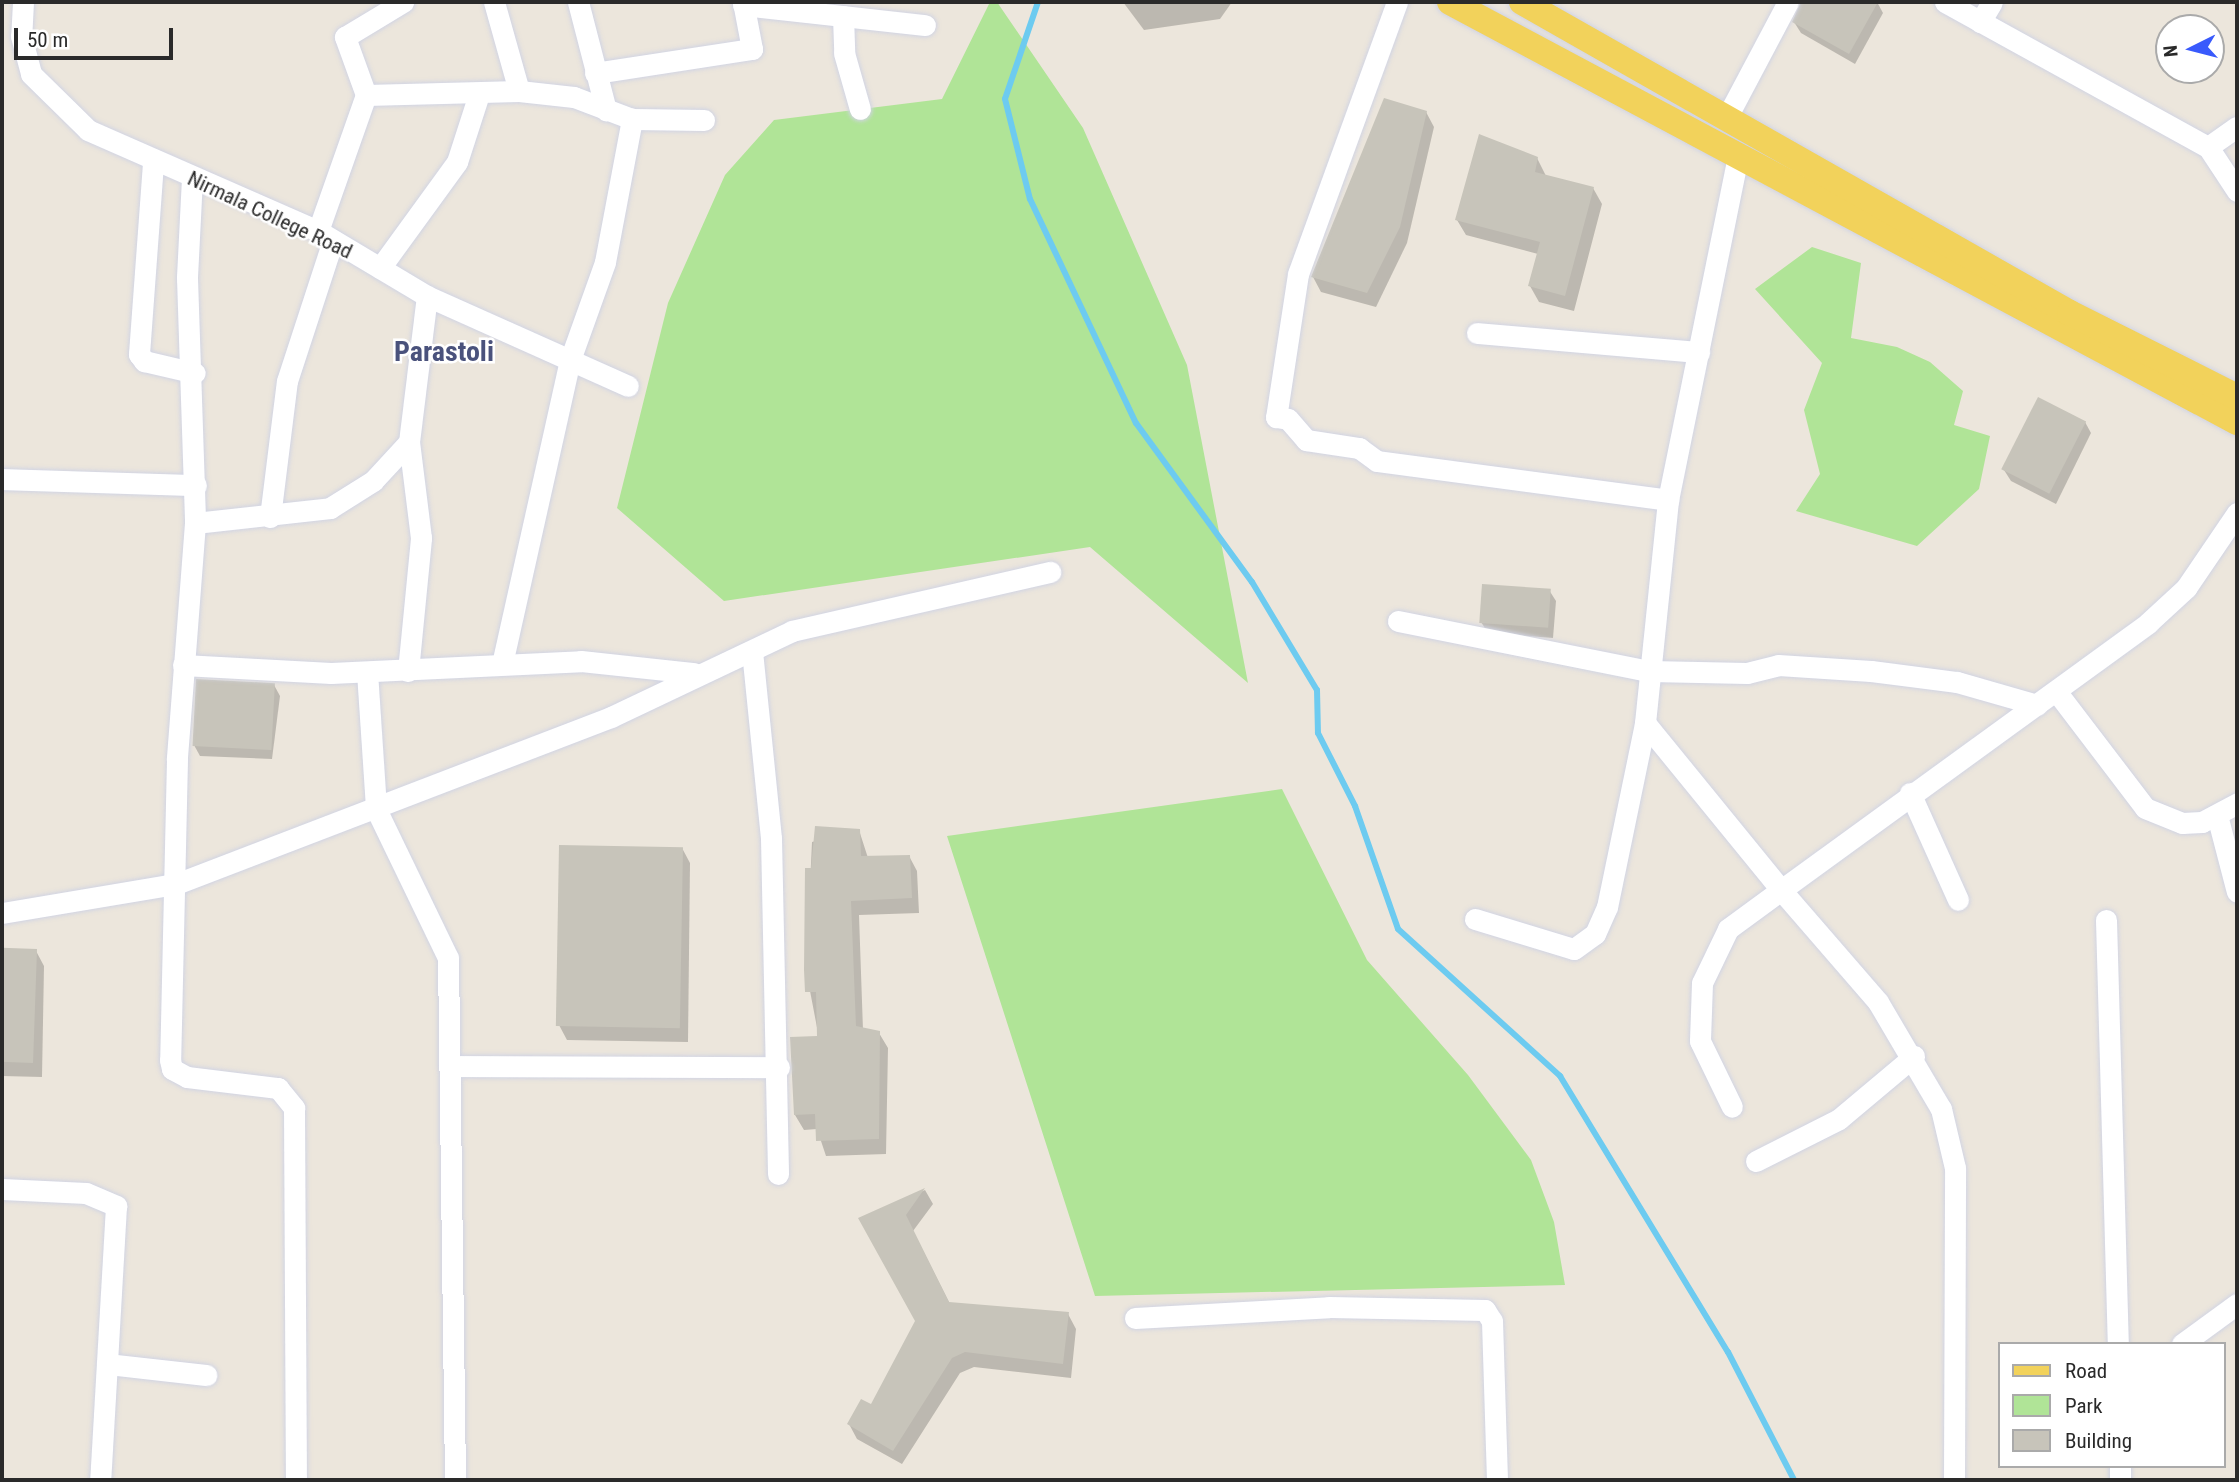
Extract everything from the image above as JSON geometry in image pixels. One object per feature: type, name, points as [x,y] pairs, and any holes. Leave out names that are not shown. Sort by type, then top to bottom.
[{"type":"main road","points":[[1450,2],[2237,422]]},
{"type":"main road","points":[[1522,2],[2070,313],[2237,397]]},
{"type":"street","name":"Nirmala College Road","points":[[23,2],[24,55],[45,93],[88,130],[153,163],[325,236],[427,296],[628,386]]},
{"type":"street","points":[[270,517],[288,381],[301,323],[366,95],[345,37],[402,2]]},
{"type":"street","points":[[494,2],[519,92]]},
{"type":"street","points":[[578,2],[606,110]]},
{"type":"street","points":[[1397,2],[1298,274],[1276,417],[1289,419],[1306,440],[1359,448],[1377,461],[1668,500]]},
{"type":"street","points":[[1727,117],[1788,2]]},
{"type":"street","points":[[1945,2],[2208,147],[2237,191]]},
{"type":"street","points":[[1980,22],[1992,2]]},
{"type":"street","points":[[595,73],[752,49],[743,3],[925,24]]},
{"type":"street","points":[[843,16],[844,53],[860,109]]},
{"type":"street","points":[[366,95],[519,92],[574,97],[632,119],[704,120]]},
{"type":"street","points":[[380,268],[457,162],[479,94]]},
{"type":"street","points":[[502,664],[570,360],[605,262],[632,119]]},
{"type":"street","points":[[2208,147],[2237,127]]},
{"type":"street","points":[[1475,919],[1574,948],[1595,934],[1616,876],[1645,723],[1668,500],[1738,157]]},
{"type":"street","points":[[153,163],[139,354],[144,361],[195,373]]},
{"type":"street","points":[[192,178],[187,278],[195,373],[196,485],[183,665],[172,1069],[278,1088],[294,1108],[296,1480]]},
{"type":"street","points":[[408,671],[421,538],[410,442],[427,296]]},
{"type":"street","points":[[1477,333],[1699,352]]},
{"type":"street","points":[[195,523],[270,517],[353,499],[410,442]]},
{"type":"street","points":[[2,479],[196,485]]},
{"type":"street","points":[[1732,1107],[1700,1041],[1702,983],[1728,929],[1910,793],[2093,668],[2186,587],[2237,513]]},
{"type":"street","points":[[2,913],[176,884],[611,717],[694,673],[792,631],[1050,572]]},
{"type":"street","points":[[1398,621],[1649,671],[1747,673],[1778,666],[1871,671],[1957,682],[2037,705]]},
{"type":"street","points":[[752,650],[771,838],[779,1066],[778,1174]]},
{"type":"street","points":[[183,665],[367,672],[581,661],[694,673]]},
{"type":"street","points":[[367,672],[376,809],[448,958],[455,1480]]},
{"type":"street","points":[[2056,691],[2145,808],[2182,823],[2218,818],[2237,803]]},
{"type":"street","points":[[1645,723],[1781,890],[1878,1002],[1914,1056],[1941,1108],[1955,1168],[1954,1480]]},
{"type":"street","points":[[1910,793],[1958,900]]},
{"type":"street","points":[[2218,818],[2237,892]]},
{"type":"street","points":[[2106,920],[2118,1342]]},
{"type":"street","points":[[1756,1161],[1839,1119],[1914,1056]]},
{"type":"street","points":[[450,1066],[779,1066]]},
{"type":"street","points":[[2,1189],[86,1193],[116,1206],[100,1480]]},
{"type":"street","points":[[1135,1318],[1329,1307],[1485,1310],[1492,1321],[1496,1480]]},
{"type":"street","points":[[2185,1342],[2233,1312]]},
{"type":"street","points":[[108,1364],[206,1375]]},
{"type":"green space","points":[[990,2],[997,2],[1083,128],[1187,365],[1248,683],[1090,547],[724,601],[617,508],[668,303],[725,175],[774,120],[942,99]]},
{"type":"green space","points":[[1812,247],[1861,263],[1851,338],[1897,347],[1930,362],[1963,391],[1954,425],[1990,436],[1979,489],[1917,546],[1796,511],[1820,474],[1804,410],[1822,363],[1755,289]]},
{"type":"green space","points":[[1282,789],[1367,960],[1468,1075],[1531,1160],[1554,1222],[1565,1285],[1095,1296],[947,836]]},
{"type":"building","points":[[1801,2],[1878,2],[1849,54],[1792,22]]},
{"type":"building","points":[[1384,98],[1427,111],[1400,227],[1367,293],[1311,277]]},
{"type":"building","points":[[1479,134],[1538,157],[1535,172],[1594,187],[1565,296],[1528,286],[1540,242],[1455,220]]},
{"type":"building","points":[[2038,397],[2086,422],[2049,494],[2001,469]]},
{"type":"building","points":[[1482,584],[1551,589],[1548,628],[1479,623]]},
{"type":"building","points":[[196,679],[275,683],[271,750],[192,746]]},
{"type":"building","points":[[815,826],[860,829],[861,856],[910,855],[912,898],[851,901],[856,1026],[880,1031],[879,1139],[816,1141],[815,1114],[794,1115],[790,1037],[817,1036],[816,992],[805,992],[804,970],[805,868],[811,868]]},
{"type":"building","points":[[559,845],[683,847],[680,1028],[556,1026]]},
{"type":"building","points":[[2,948],[37,949],[33,1063],[2,1062]]},
{"type":"building","points":[[925,1188],[906,1215],[949,1302],[1069,1312],[1063,1364],[965,1352],[952,1358],[893,1451],[847,1424],[861,1399],[871,1404],[915,1321],[858,1218]]},
{"type":"waterway","points":[[1038,2],[1005,99],[1030,199],[1136,423],[1252,582],[1317,690],[1318,733],[1355,806],[1398,929],[1560,1076],[1728,1352],[1794,1480]]},
{"type":"district","name":"Parastoli","points":[[444,352]]}]
